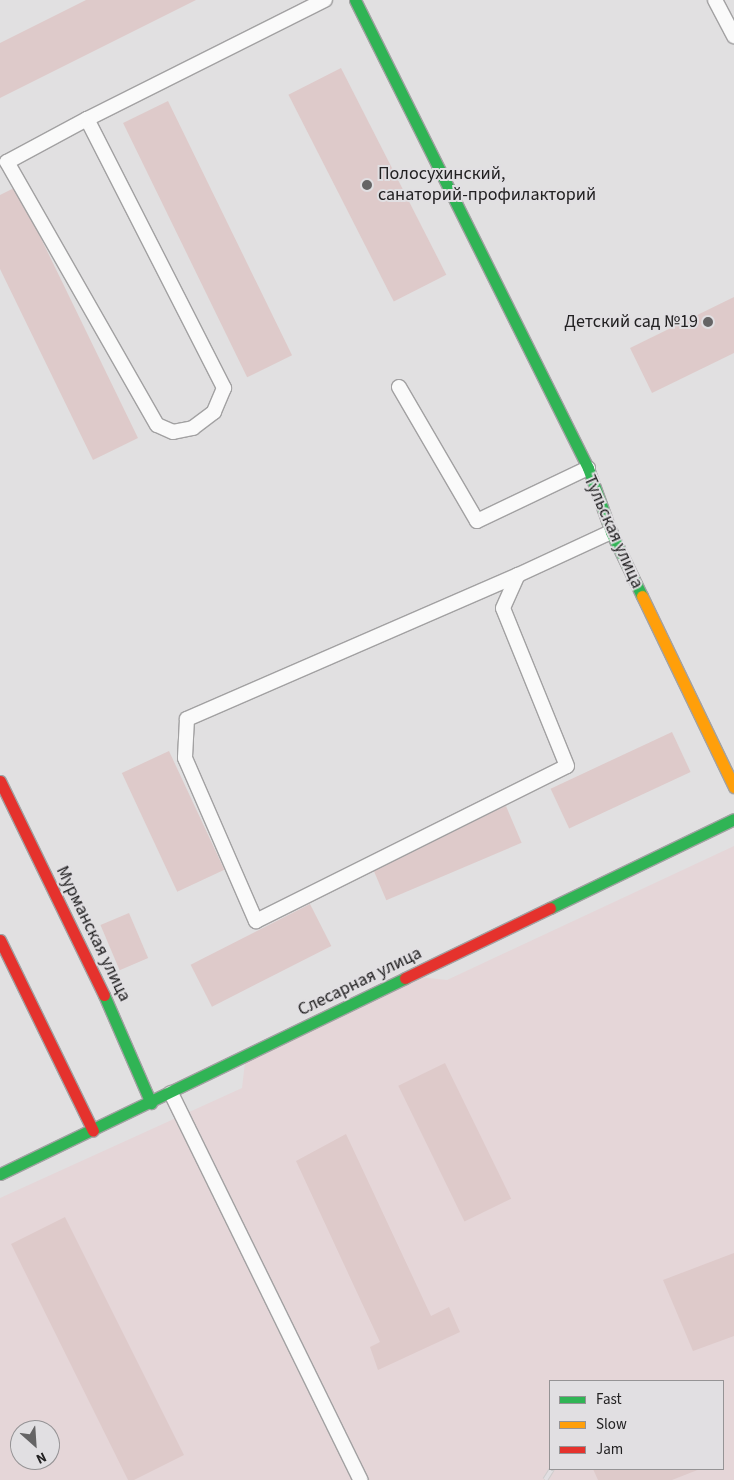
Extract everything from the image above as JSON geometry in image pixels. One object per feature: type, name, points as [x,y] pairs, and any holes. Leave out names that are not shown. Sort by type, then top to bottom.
[{"type":"main road","points":[[355,0],[588,468]]},
{"type":"main road","name":"Тульская улица","points":[[588,468],[611,532],[734,787]]},
{"type":"main road","name":"Мурманская улица","points":[[0,781],[128,1046],[150,1103]]},
{"type":"main road","name":"Слесарная улица","points":[[0,1174],[93,1131],[734,819]]},
{"type":"main road","points":[[0,940],[93,1131]]},
{"type":"lane","points":[[86,119],[224,388],[214,412],[193,428],[173,432],[158,425],[7,162],[86,119],[325,0]]},
{"type":"lane","points":[[723,5],[734,36]]},
{"type":"lane","name":"Тульская улица","points":[[399,386],[477,521],[588,468]]},
{"type":"lane","points":[[518,575],[503,608],[568,766],[256,921],[185,758],[187,719],[518,575],[611,532]]},
{"type":"lane","points":[[171,1093],[361,1480]]},
{"type":"shaded area","points":[[734,846],[734,1480],[0,1480],[0,1198],[242,1088],[245,1062],[411,976],[447,980]]},
{"type":"building","points":[[86,0],[196,0],[0,98],[0,43]]},
{"type":"building","name":"Полосухинский, санаторий-профилакторий","points":[[341,68],[446,275],[394,301],[288,95]]},
{"type":"building","points":[[168,101],[292,355],[247,377],[123,123]]},
{"type":"building","points":[[16,187],[138,438],[93,460],[0,269],[0,195]]},
{"type":"building","name":"Детский сад №19","points":[[734,297],[734,353],[652,393],[630,348]]},
{"type":"building","points":[[672,732],[691,772],[569,829],[551,789]]},
{"type":"building","points":[[169,751],[224,870],[177,892],[122,773]]},
{"type":"building","points":[[506,806],[522,843],[386,900],[371,863]]},
{"type":"building","points":[[310,904],[331,946],[212,1007],[191,965]]},
{"type":"building","points":[[129,913],[148,958],[120,970],[100,925]]},
{"type":"building","points":[[445,1063],[511,1199],[464,1222],[398,1086]]},
{"type":"building","points":[[346,1134],[431,1316],[449,1307],[460,1332],[378,1370],[370,1347],[380,1342],[296,1161]]},
{"type":"building","points":[[65,1217],[184,1455],[134,1480],[128,1480],[11,1244]]},
{"type":"building","points":[[734,1253],[734,1336],[693,1351],[663,1280]]},
{"type":"building","points":[[593,1470],[697,1470],[672,1480],[598,1480]]},
{"type":"railway","points":[[545,1480],[551,1470]]},
{"type":"traffic: fast","points":[[355,0],[588,468],[611,532],[642,596]]},
{"type":"traffic: fast","points":[[550,908],[734,819]]},
{"type":"traffic: fast","points":[[0,1174],[405,978]]},
{"type":"traffic: fast","points":[[104,995],[151,1103]]},
{"type":"traffic: slow","points":[[642,596],[734,787]]},
{"type":"traffic: jam","points":[[0,781],[104,995]]},
{"type":"traffic: jam","points":[[405,978],[550,908]]},
{"type":"traffic: jam","points":[[0,940],[93,1131]]},
{"type":"place","name":"Полосухинский, санаторий-профилакторий","points":[[367,185]]},
{"type":"place","name":"Детский сад №19","points":[[708,322]]}]
